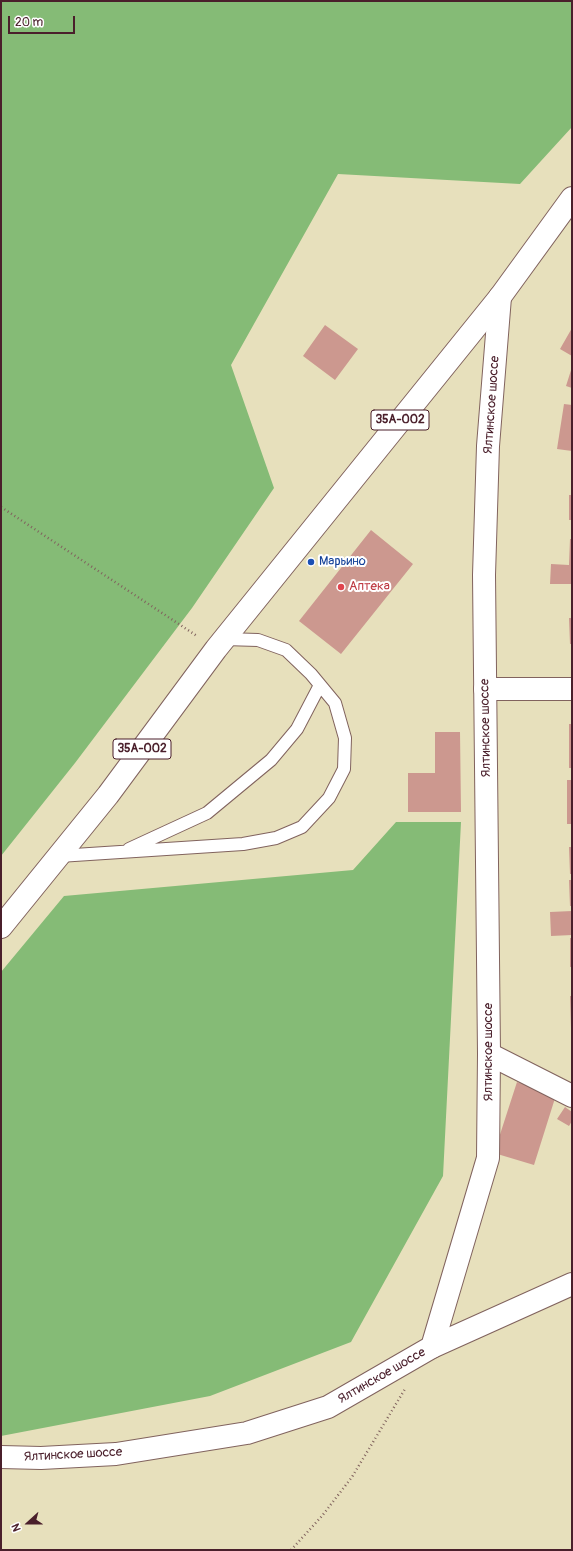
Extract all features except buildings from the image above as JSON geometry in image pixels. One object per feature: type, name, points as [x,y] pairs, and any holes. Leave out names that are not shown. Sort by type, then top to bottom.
[{"type":"street","name":"35А-002","points":[[1,926],[108,795],[220,644],[500,297],[572,198]]},
{"type":"street","name":"Ялтинское шоссе","points":[[1,1457],[41,1458],[116,1454],[247,1433],[328,1407],[432,1347],[488,1158],[489,1054],[484,575],[488,446],[500,297]]},
{"type":"street","points":[[485,689],[572,689]]},
{"type":"street","points":[[489,1054],[572,1096]]},
{"type":"street","points":[[432,1347],[572,1284]]},
{"type":"lane","points":[[57,856],[243,844],[276,838],[302,827],[329,798],[344,769],[346,738],[335,703],[311,674],[286,650],[258,640],[220,644]]},
{"type":"lane","points":[[122,852],[207,813],[271,760],[297,729],[320,685]]},
{"type":"path","points":[[1,507],[220,644]]},
{"type":"path","points":[[291,1550],[322,1516],[352,1477],[407,1386]]},
{"type":"green space","points":[[1,1],[572,1],[572,127],[520,184],[338,174],[231,365],[274,488],[192,608],[75,763],[1,856]]},
{"type":"green space","points":[[396,822],[461,822],[443,1176],[351,1342],[210,1396],[1,1436],[1,972],[64,896],[353,870]]},
{"type":"place","name":"Марьино","points":[[311,562]]},
{"type":"place","name":"Аптека","points":[[341,587]]}]
